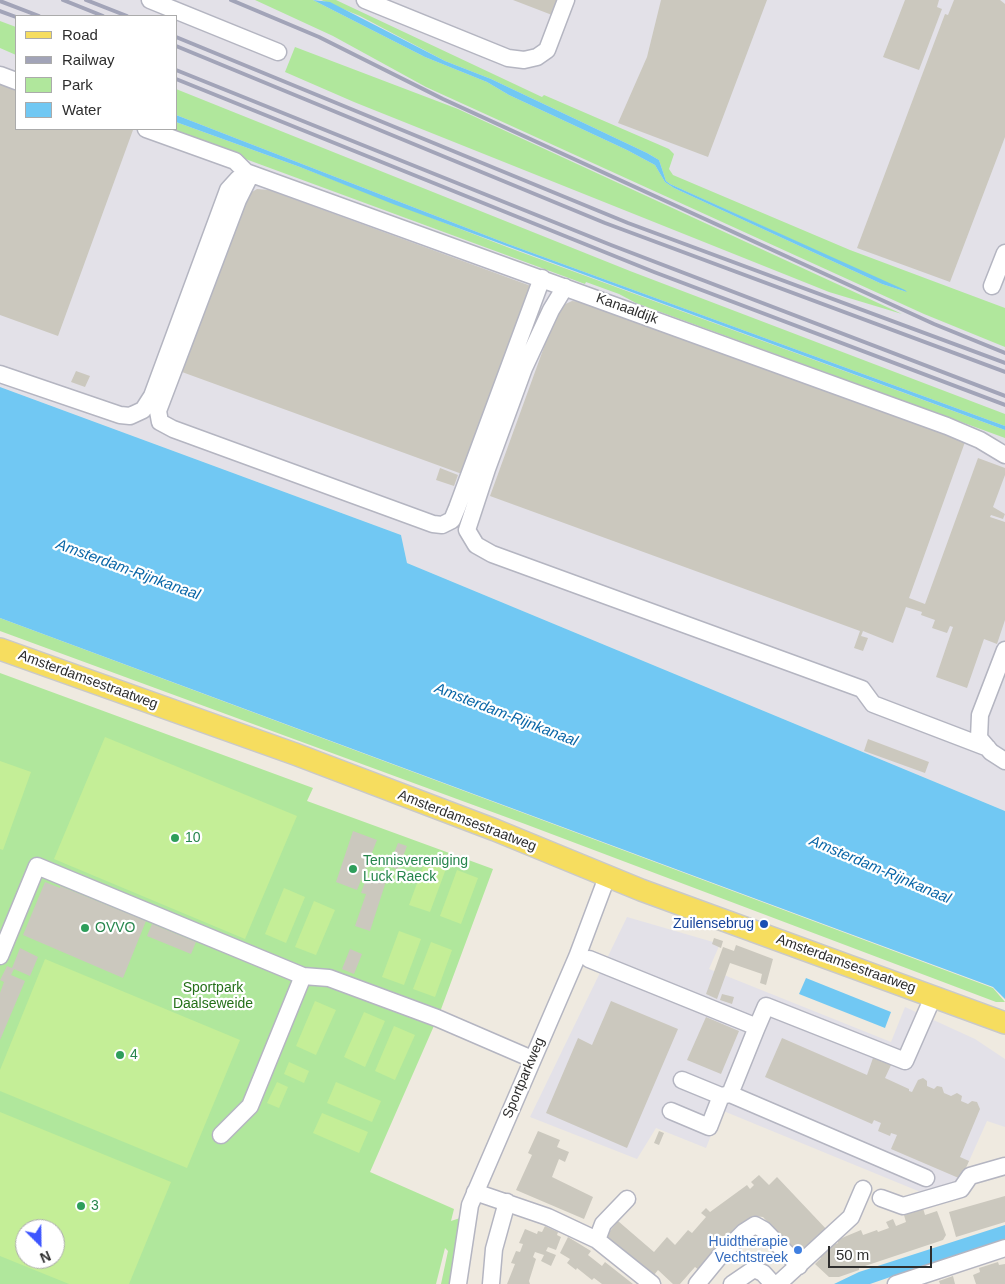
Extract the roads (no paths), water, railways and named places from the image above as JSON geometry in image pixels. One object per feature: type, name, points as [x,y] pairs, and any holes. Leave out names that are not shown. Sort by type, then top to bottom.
[{"type":"main road","name":"Amsterdamsestraatweg","points":[[0,649],[295,754],[607,877],[1005,1023]]},
{"type":"street","points":[[150,0],[278,52]]},
{"type":"street","points":[[365,0],[508,58],[524,60],[538,57],[547,50],[566,0]]},
{"type":"street","points":[[0,76],[15,81]]},
{"type":"street","name":"Kanaaldijk","points":[[149,130],[235,161],[249,173],[947,426],[980,440],[1005,455]]},
{"type":"street","points":[[249,173],[158,411],[160,422],[173,429],[433,524],[442,525],[452,520],[542,278]]},
{"type":"street","points":[[0,374],[120,415],[130,416],[143,410],[152,396],[228,190],[238,178],[249,173]]},
{"type":"street","points":[[992,286],[1005,253]]},
{"type":"street","points":[[565,287],[551,310],[524,368],[467,530],[476,545],[492,554],[862,689],[873,704],[988,748]]},
{"type":"street","points":[[1005,650],[980,715],[979,738],[988,748],[1005,761]]},
{"type":"street","points":[[0,956],[37,866],[303,976],[329,978],[437,1018],[532,1060]]},
{"type":"street","name":"Sportparkweg","points":[[458,1284],[467,1216],[475,1192],[577,957],[607,877]]},
{"type":"street","points":[[589,959],[757,1027]]},
{"type":"street","points":[[221,1136],[250,1106],[303,976]]},
{"type":"street","points":[[671,1111],[709,1127],[726,1095],[766,1006],[905,1061],[933,997]]},
{"type":"street","points":[[682,1080],[726,1095],[926,1178]]},
{"type":"street","points":[[881,1198],[903,1206],[961,1189],[970,1176],[1005,1166]]},
{"type":"street","points":[[778,1284],[824,1244],[850,1218],[863,1189]]},
{"type":"street","points":[[475,1192],[548,1217],[596,1240],[652,1284]]},
{"type":"street","points":[[596,1240],[603,1224],[627,1199]]},
{"type":"street","points":[[491,1284],[494,1249],[507,1202]]},
{"type":"street","points":[[697,1284],[720,1256],[744,1232],[755,1225],[764,1230],[799,1266]]},
{"type":"street","points":[[896,1284],[1005,1248]]},
{"type":"street","points":[[732,1284],[754,1269],[763,1273],[773,1284]]},
{"type":"water","points":[[313,0],[330,2],[445,61],[491,79],[647,153],[659,160],[666,181],[670,184],[907,292],[882,284],[674,188],[665,182],[655,165],[627,150],[509,95],[487,82],[425,57]]},
{"type":"water","points":[[178,116],[508,244],[1005,426],[1005,430],[393,204],[300,167],[178,123]]},
{"type":"water","name":"Amsterdam-Rijnkanaal","points":[[0,387],[401,535],[407,563],[1005,811],[1005,999],[993,987],[0,618]]},
{"type":"water","points":[[806,978],[891,1012],[885,1028],[799,994]]},
{"type":"water","points":[[1005,1225],[1005,1244],[925,1265],[870,1284],[834,1284],[859,1272]]},
{"type":"railway","points":[[63,0],[100,15]]},
{"type":"railway","points":[[86,0],[124,15]]},
{"type":"railway","points":[[231,0],[319,37],[443,99],[934,324],[1005,353]]},
{"type":"railway","points":[[0,1],[36,15]]},
{"type":"railway","points":[[0,11],[15,17]]},
{"type":"railway","points":[[178,38],[628,223],[1005,363]]},
{"type":"railway","points":[[178,47],[605,223],[1005,372]]},
{"type":"railway","points":[[178,71],[611,245],[1005,396]]},
{"type":"railway","points":[[178,80],[654,272],[1005,405]]},
{"type":"place","name":"10","points":[[175,838]]},
{"type":"place","name":"Tennisvereniging Luck Raeck","points":[[353,869]]},
{"type":"place","name":"Zuilensebrug","points":[[764,924]]},
{"type":"place","name":"OVVO","points":[[85,928]]},
{"type":"place","name":"4","points":[[120,1055]]},
{"type":"place","name":"3","points":[[81,1206]]},
{"type":"place","name":"Huidtherapie Vechtstreek","points":[[798,1250]]},
{"type":"park label","name":"Sportpark Daalseweide","points":[[213,996]]}]
